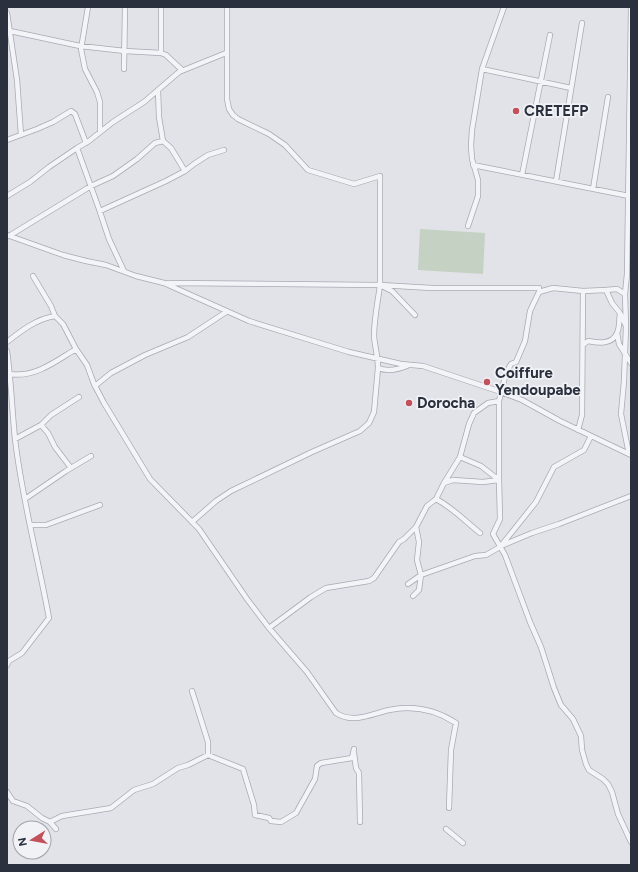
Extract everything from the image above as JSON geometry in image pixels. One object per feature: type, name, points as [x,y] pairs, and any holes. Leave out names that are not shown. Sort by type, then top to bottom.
[{"type":"street","points":[[88,7],[80,46],[85,70],[97,92],[100,102],[100,132]]},
{"type":"street","points":[[124,70],[125,7]]},
{"type":"street","points":[[161,7],[161,53]]},
{"type":"street","points":[[192,522],[216,501],[236,488],[360,431],[369,423],[374,412],[378,368],[374,334],[380,285],[380,176],[354,184],[308,170],[285,145],[269,134],[238,119],[233,115],[229,109],[227,99],[226,7]]},
{"type":"street","points":[[468,226],[478,196],[478,180],[473,165],[471,146],[472,130],[482,69],[504,7]]},
{"type":"street","points":[[630,455],[621,414],[624,381],[626,326],[625,294],[630,196],[631,7]]},
{"type":"street","points":[[7,13],[17,80],[22,135]]},
{"type":"street","points":[[556,181],[582,23]]},
{"type":"street","points":[[10,31],[80,46],[161,53],[182,70]]},
{"type":"street","points":[[522,174],[550,35]]},
{"type":"street","points":[[7,196],[30,182],[144,102],[182,70],[226,53]]},
{"type":"street","points":[[482,69],[571,88]]},
{"type":"street","points":[[158,91],[159,117],[163,141],[171,148],[185,171]]},
{"type":"street","points":[[593,188],[608,97]]},
{"type":"street","points":[[7,140],[53,122],[71,111],[75,114],[86,143]]},
{"type":"street","points":[[8,235],[91,186],[113,176],[154,143],[163,141]]},
{"type":"street","points":[[77,148],[109,239],[124,271]]},
{"type":"street","points":[[100,211],[185,171],[208,155],[224,150]]},
{"type":"street","points":[[473,165],[630,196]]},
{"type":"street","points":[[8,235],[78,259],[106,265],[136,276],[164,283],[226,312],[328,346],[378,359],[408,365],[423,366],[501,392],[522,400],[578,430],[630,455]]},
{"type":"street","points":[[33,276],[55,316],[63,324],[76,349],[87,365],[95,386],[150,480],[199,529],[223,566],[269,628],[307,672],[336,713],[342,717],[348,718],[362,717],[390,710],[421,708],[438,712],[456,723],[451,757],[449,808]]},
{"type":"street","points":[[164,283],[380,285],[432,288],[539,288]]},
{"type":"street","points":[[380,285],[392,291],[415,315]]},
{"type":"street","points":[[625,294],[617,288],[583,291],[553,288],[539,292],[530,311],[525,341],[516,362],[511,364],[506,373],[499,401],[498,480],[500,519],[493,534],[505,555],[541,647],[558,700],[573,719],[580,736],[586,764],[589,770],[608,784],[612,792],[618,814],[631,842]]},
{"type":"street","points":[[606,290],[612,304],[620,313],[626,326]]},
{"type":"street","points":[[578,430],[582,415],[583,291]]},
{"type":"street","points":[[95,386],[111,373],[145,355],[188,337],[226,312]]},
{"type":"street","points":[[620,313],[617,333],[619,344],[631,363]]},
{"type":"street","points":[[7,342],[36,322],[55,316]]},
{"type":"street","points":[[583,345],[588,341],[604,343],[612,340],[617,333]]},
{"type":"street","points":[[10,374],[17,375],[40,370],[76,349]]},
{"type":"street","points":[[7,351],[16,439],[25,499],[49,618],[22,653],[9,661],[7,665]]},
{"type":"street","points":[[378,368],[382,370],[395,371],[408,365]]},
{"type":"street","points":[[16,439],[41,425],[51,416],[80,397]]},
{"type":"street","points":[[269,628],[311,597],[326,588],[369,581],[374,578],[399,542],[416,528],[427,506],[436,498],[460,456],[469,424],[474,413],[488,403],[499,401]]},
{"type":"street","points":[[41,425],[71,468]]},
{"type":"street","points":[[500,547],[536,502],[554,467],[584,450],[591,436]]},
{"type":"street","points":[[25,499],[91,456]]},
{"type":"street","points":[[460,456],[481,466],[498,480]]},
{"type":"street","points":[[444,483],[453,480],[483,482],[498,480]]},
{"type":"street","points":[[408,584],[421,575],[475,556],[486,555],[532,533],[631,496]]},
{"type":"street","points":[[436,498],[457,512],[480,533]]},
{"type":"street","points":[[30,525],[46,525],[100,505]]},
{"type":"street","points":[[413,596],[419,590],[421,575],[417,560],[419,542],[416,528]]},
{"type":"street","points":[[192,691],[208,742],[208,755]]},
{"type":"street","points":[[52,821],[62,816],[111,808],[134,790],[153,784],[178,768],[188,765],[208,755],[243,769],[254,805],[255,815],[281,822],[296,813],[315,779],[317,766],[321,763],[352,758],[354,750],[356,768],[359,773],[360,822]]},
{"type":"street","points":[[7,792],[13,801],[28,806],[46,820]]},
{"type":"street","points":[[52,824],[56,829]]},
{"type":"street","points":[[446,829],[463,843]]},
{"type":"green space","points":[[420,229],[485,233],[483,274],[418,270]]},
{"type":"place","name":"CRETEFP","points":[[516,111]]},
{"type":"place","name":"Coiffure Yendoupabe","points":[[487,382]]},
{"type":"place","name":"Dorocha","points":[[409,403]]}]
